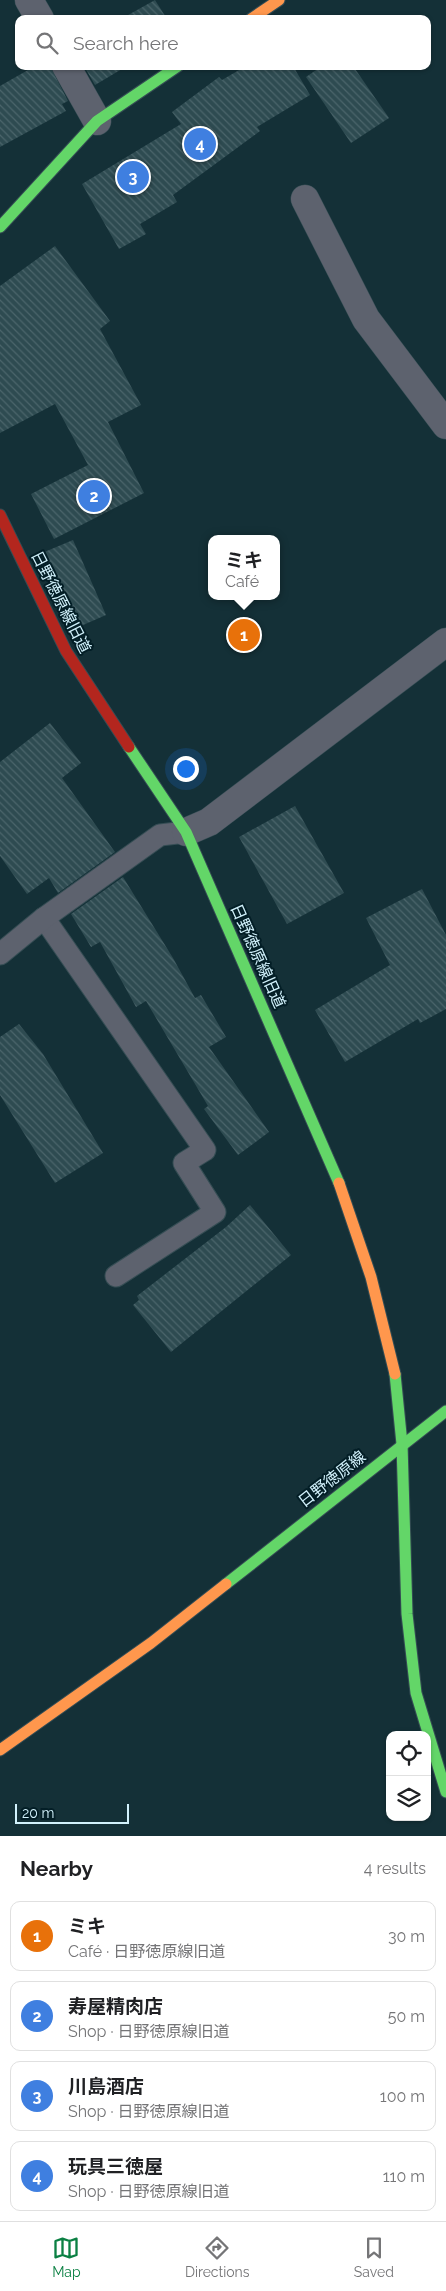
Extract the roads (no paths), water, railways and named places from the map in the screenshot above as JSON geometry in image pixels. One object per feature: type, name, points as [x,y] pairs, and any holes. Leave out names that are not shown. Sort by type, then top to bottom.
[{"type":"street","points":[[29,0],[38,15]]},
{"type":"street","points":[[257,15],[279,0]]},
{"type":"street","points":[[68,70],[97,121]]},
{"type":"street","points":[[0,227],[97,121],[172,70]]},
{"type":"street","points":[[305,199],[366,320],[446,425]]},
{"type":"street","name":"日野徳原線旧道","points":[[0,516],[25,572],[66,651],[186,832],[332,1164],[371,1277],[395,1370],[402,1444]]},
{"type":"street","points":[[186,832],[209,822],[446,642]]},
{"type":"street","name":"日野徳原線","points":[[0,1750],[151,1643],[446,1411]]},
{"type":"street","points":[[402,1444],[407,1614],[416,1693],[446,1792]]},
{"type":"lane","points":[[0,954],[44,918],[160,835],[186,832]]},
{"type":"lane","points":[[44,918],[205,1150],[184,1163],[215,1212],[116,1276]]},
{"type":"place","name":"玩具三徳屋","points":[[200,144]]},
{"type":"place","name":"川島酒店","points":[[133,177]]},
{"type":"place","name":"寿屋精肉店","points":[[94,496]]},
{"type":"place","name":"ミキ","points":[[244,635]]}]
